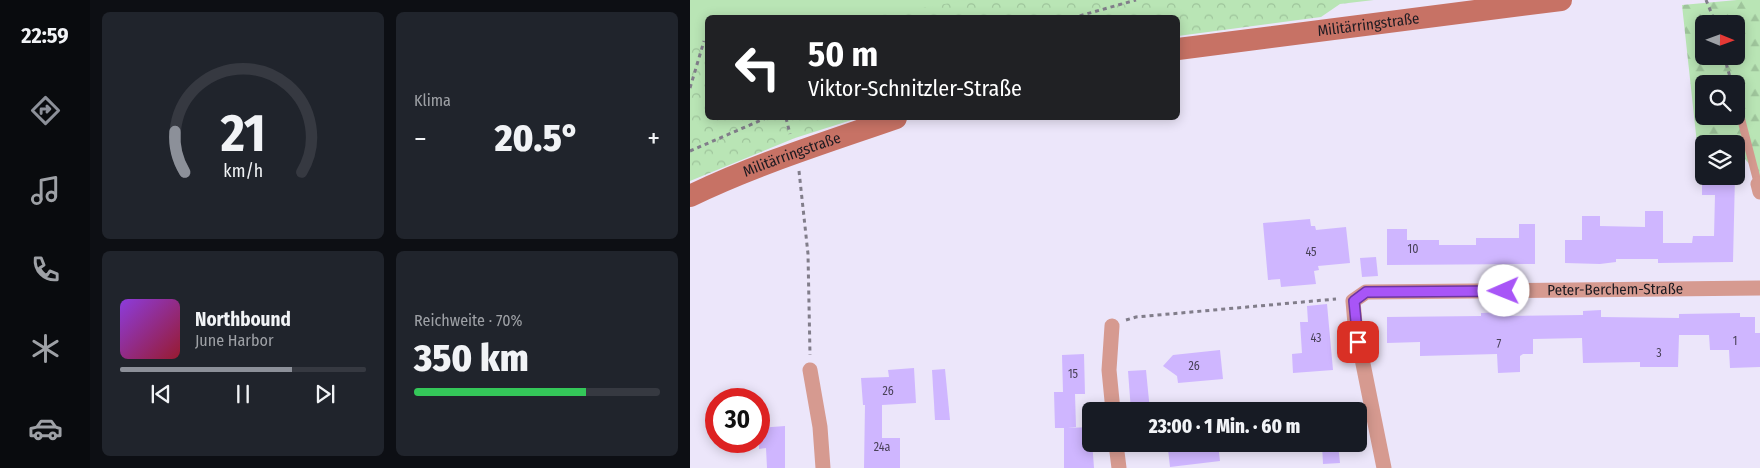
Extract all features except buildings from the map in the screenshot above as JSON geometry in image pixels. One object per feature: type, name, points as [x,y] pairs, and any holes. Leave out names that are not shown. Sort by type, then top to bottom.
[{"type":"main road","name":"Militärringstraße","points":[[1180,49],[1561,0]]},
{"type":"main road","name":"Militärringstraße","points":[[690,196],[795,152],[890,120]]},
{"type":"street","name":"Peter-Berchem-Straße","points":[[1354,301],[1366,292],[1760,288]]},
{"type":"street","points":[[1354,301],[1355,324],[1384,468]]},
{"type":"street","points":[[1112,326],[1109,370],[1112,402]]},
{"type":"street","points":[[810,370],[820,427],[823,468]]},
{"type":"street","points":[[1117,452],[1118,468]]},
{"type":"lane","points":[[1743,125],[1759,188]]},
{"type":"path","points":[[1083,15],[1136,0]]},
{"type":"path","points":[[1706,0],[1712,15]]},
{"type":"path","points":[[690,88],[704,40]]},
{"type":"path","points":[[690,151],[761,120]]},
{"type":"path","points":[[787,120],[800,176],[808,254],[810,370]]},
{"type":"path","points":[[1112,326],[1136,317],[1338,299],[1354,301]]},
{"type":"green space","points":[[690,0],[1374,0],[1340,4],[1321,17],[1180,36],[1180,15],[705,15],[705,120],[852,120],[795,138],[690,181]]},
{"type":"green space","points":[[690,0],[967,0],[882,15],[705,15],[705,40],[690,36]]},
{"type":"green space","points":[[1760,0],[1760,176],[1745,159],[1745,135],[1696,135],[1682,5]]},
{"type":"route","points":[[1358,342],[1354,301],[1366,292],[1504,291]]}]
